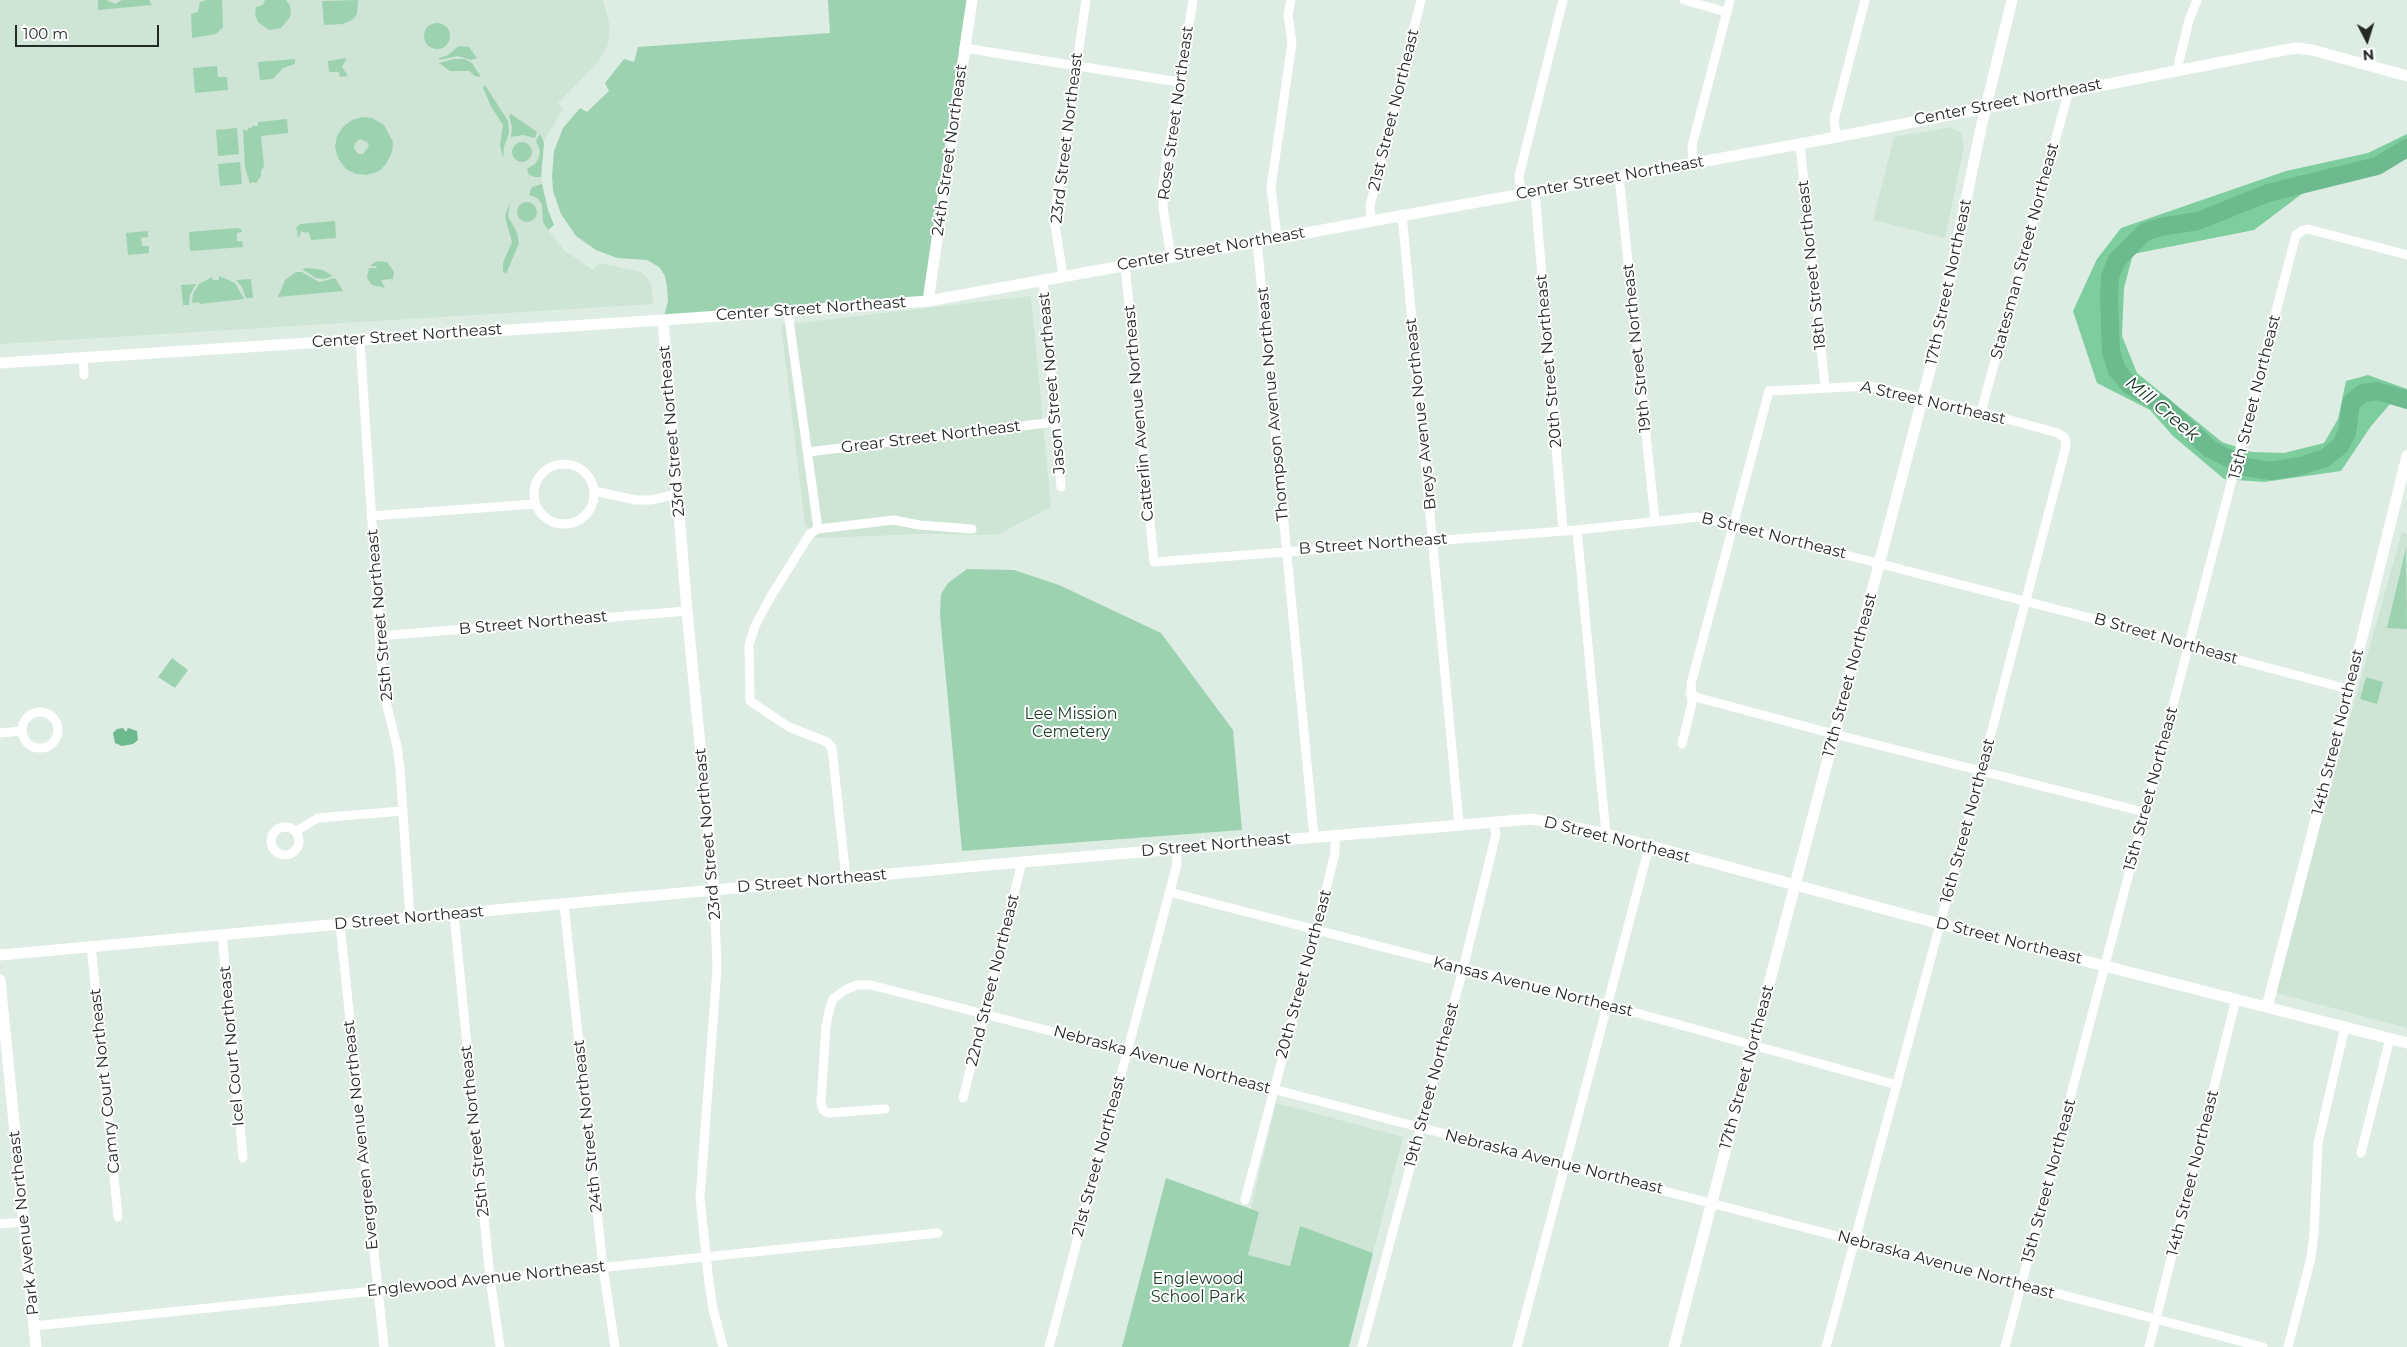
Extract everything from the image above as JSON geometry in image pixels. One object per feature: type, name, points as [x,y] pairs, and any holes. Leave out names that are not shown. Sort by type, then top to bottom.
[{"type":"street","name":"24th Street Northeast","points":[[928,300],[972,0]]},
{"type":"street","name":"23rd Street Northeast","points":[[1063,275],[1054,219],[1086,0]]},
{"type":"street","name":"Rose Street Northeast","points":[[1171,256],[1162,198],[1193,0]]},
{"type":"street","points":[[1277,237],[1271,188],[1292,43],[1288,16],[1291,0]]},
{"type":"street","name":"21st Street Northeast","points":[[1371,220],[1370,206],[1421,0]]},
{"type":"street","points":[[1521,195],[1520,176],[1563,0]]},
{"type":"street","points":[[1684,0],[1726,12]]},
{"type":"street","points":[[1693,163],[1692,146],[1730,0]]},
{"type":"street","points":[[1836,136],[1834,120],[1865,0]]},
{"type":"street","name":"17th Street Northeast","points":[[1674,1347],[1923,398],[1986,106],[2012,0]]},
{"type":"street","points":[[2177,70],[2189,20],[2197,0]]},
{"type":"street","points":[[964,48],[1179,82]]},
{"type":"street","name":"Center Street Northeast","points":[[0,363],[788,312],[928,300],[1800,144],[1986,106],[2297,48],[2312,50],[2407,76]]},
{"type":"street","name":"Statesman Street Northeast","points":[[1981,412],[2069,90]]},
{"type":"street","name":"18th Street Northeast","points":[[1800,144],[1825,387]]},
{"type":"street","name":"19th Street Northeast","points":[[1619,176],[1655,520]]},
{"type":"street","name":"20th Street Northeast","points":[[1535,192],[1563,530]]},
{"type":"street","name":"Breys Avenue Northeast","points":[[1402,214],[1459,824]]},
{"type":"street","name":"15th Street Northeast","points":[[2005,1347],[2144,812],[2233,483],[2294,240],[2300,232],[2308,229],[2407,256]]},
{"type":"street","name":"Thompson Avenue Northeast","points":[[1257,241],[1314,837]]},
{"type":"street","name":"Catterlin Avenue Northeast","points":[[1125,264],[1154,562]]},
{"type":"street","name":"Jason Street Northeast","points":[[1043,279],[1061,487]]},
{"type":"street","points":[[788,312],[818,529]]},
{"type":"street","name":"23rd Street Northeast","points":[[664,320],[687,611],[714,890],[717,968],[700,1186],[705,1256],[713,1309],[723,1347]]},
{"type":"street","name":"25th Street Northeast","points":[[360,340],[383,690],[397,746],[410,918]]},
{"type":"street","points":[[83,358],[84,376]]},
{"type":"street","name":"A Street Northeast","points":[[1734,524],[1769,391],[1869,386],[1981,412],[2058,433],[2065,438]]},
{"type":"street","name":"Grear Street Northeast","points":[[808,452],[1055,422]]},
{"type":"street","name":"16th Street Northeast","points":[[1826,1347],[1982,772],[2066,446],[2065,438]]},
{"type":"street","name":"14th Street Northeast","points":[[2267,1007],[2407,458]]},
{"type":"street","points":[[562,463],[578,467],[586,473],[594,491],[590,509],[575,522],[566,524],[547,519],[535,504],[534,494],[539,476],[546,469],[562,463]]},
{"type":"street","points":[[594,491],[636,500],[651,500],[677,494]]},
{"type":"street","points":[[371,516],[535,504]]},
{"type":"street","name":"B Street Northeast","points":[[1154,562],[1577,530],[1655,520],[1698,517],[1734,524],[2025,600],[2348,689]]},
{"type":"street","points":[[846,878],[832,748],[827,742],[788,727],[753,704],[749,696],[750,645],[755,626],[771,596],[810,534],[818,529],[894,520],[918,525],[972,528]]},
{"type":"street","points":[[1682,744],[1692,703],[1690,694],[1734,524]]},
{"type":"street","points":[[1577,530],[1606,834]]},
{"type":"street","name":"B Street Northeast","points":[[379,636],[687,611]]},
{"type":"street","points":[[1690,694],[1834,734],[2144,812]]},
{"type":"street","points":[[38,712],[51,716],[57,724],[58,736],[50,746],[39,749],[34,748],[25,741],[22,731],[24,721],[38,712]]},
{"type":"street","points":[[0,733],[22,731]]},
{"type":"street","points":[[296,832],[318,818],[402,810]]},
{"type":"street","name":"D Street Northeast","points":[[0,955],[91,945],[1022,862],[1532,819],[1606,834],[1940,924],[2407,1043]]},
{"type":"street","name":"19th Street Northeast","points":[[1362,1347],[1463,969],[1496,834],[1493,821]]},
{"type":"street","name":"20th Street Northeast","points":[[1245,1200],[1316,931],[1335,853],[1335,835]]},
{"type":"street","points":[[1517,1347],[1649,847]]},
{"type":"street","name":"21st Street Northeast","points":[[1049,1347],[1169,892],[1176,864],[1176,849]]},
{"type":"street","name":"22nd Street Northeast","points":[[963,1098],[1022,862]]},
{"type":"street","name":"Kansas Avenue Northeast","points":[[1169,892],[1608,1005],[1897,1085]]},
{"type":"street","name":"24th Street Northeast","points":[[564,904],[603,1267],[615,1347]]},
{"type":"street","name":"25th Street Northeast","points":[[454,914],[490,1278],[500,1347]]},
{"type":"street","name":"Evergreen Avenue Northeast","points":[[340,924],[384,1347]]},
{"type":"street","name":"Icel Court Northeast","points":[[222,934],[243,1158]]},
{"type":"street","name":"Camry Court Northeast","points":[[91,945],[118,1217]]},
{"type":"street","name":"Park Avenue Northeast","points":[[0,980],[36,1347]]},
{"type":"street","name":"Nebraska Avenue Northeast","points":[[885,1109],[835,1113],[823,1110],[821,1094],[826,1026],[833,999],[845,990],[857,985],[871,985],[1126,1050],[2263,1347]]},
{"type":"street","name":"14th Street Northeast","points":[[2149,1347],[2236,999]]},
{"type":"street","points":[[2288,1347],[2311,1258],[2318,1143],[2345,1027]]},
{"type":"street","points":[[2361,1154],[2390,1038]]},
{"type":"street","points":[[0,1224],[23,1222]]},
{"type":"street","name":"Englewood Avenue Northeast","points":[[34,1326],[938,1232]]},
{"type":"shaded area","points":[[0,0],[603,0],[610,27],[607,47],[598,62],[558,103],[563,109],[544,141],[541,166],[542,184],[548,210],[554,225],[548,230],[565,251],[593,270],[599,263],[641,272],[652,287],[653,304],[0,344]]},
{"type":"shaded area","points":[[1950,127],[1961,133],[1964,146],[1945,238],[1873,220],[1894,137]]},
{"type":"shaded area","points":[[2407,134],[2407,156],[2396,162],[2307,190],[2254,230],[2133,254],[2124,288],[2122,336],[2137,373],[2222,442],[2252,452],[2284,453],[2324,443],[2338,419],[2346,381],[2368,375],[2407,389],[2407,409],[2391,403],[2371,426],[2341,471],[2264,482],[2224,479],[2173,436],[2150,410],[2097,383],[2073,311],[2097,259],[2121,228],[2286,171],[2368,153]]},
{"type":"shaded area","points":[[1031,296],[1051,507],[997,535],[924,534],[816,538],[805,524],[781,325]]},
{"type":"shaded area","points":[[2402,532],[2407,534],[2407,1028],[2273,992]]},
{"type":"shaded area","points":[[123,728],[126,732],[128,728],[137,731],[138,740],[133,744],[122,746],[115,743],[113,733],[117,729]]},
{"type":"shaded area","points":[[1276,1103],[1403,1137],[1373,1253],[1300,1227],[1290,1266],[1248,1255],[1259,1212],[1251,1209]]},
{"type":"green space","points":[[98,0],[106,0],[115,4],[122,0],[149,0],[152,5],[98,10]]},
{"type":"green space","points":[[222,0],[223,27],[216,34],[192,38],[191,14],[198,12],[200,2]]},
{"type":"green space","points":[[265,0],[286,0],[289,4],[291,10],[290,17],[281,28],[269,30],[258,22],[255,14],[256,7],[263,5]]},
{"type":"green space","points":[[358,0],[357,14],[352,20],[343,24],[324,25],[322,1]]},
{"type":"green space","points":[[828,0],[972,0],[928,301],[663,320],[668,301],[667,287],[665,276],[659,267],[647,260],[617,258],[596,250],[576,236],[561,214],[553,191],[552,176],[554,151],[563,128],[580,108],[587,112],[609,91],[605,83],[624,59],[634,62],[638,47],[830,33]]},
{"type":"green space","points":[[437,23],[446,27],[450,36],[446,45],[437,49],[428,45],[424,36],[428,27]]},
{"type":"green space","points":[[459,46],[469,47],[477,58],[471,60],[458,56],[439,60],[439,58],[448,55]]},
{"type":"green space","points":[[347,58],[342,67],[348,76],[340,77],[339,72],[329,72],[328,61]]},
{"type":"green space","points":[[295,59],[295,64],[283,68],[273,79],[260,80],[258,62]]},
{"type":"green space","points":[[454,59],[465,59],[472,63],[481,77],[475,76],[469,71],[450,71],[439,63]]},
{"type":"green space","points":[[217,66],[218,77],[227,77],[228,90],[195,93],[193,68]]},
{"type":"green space","points":[[485,85],[508,121],[509,133],[504,147],[503,158],[500,145],[503,125],[492,108],[483,88]]},
{"type":"green space","points":[[511,114],[537,132],[535,138],[523,135],[511,137],[512,127],[509,116]]},
{"type":"green space","points":[[362,117],[372,118],[384,125],[393,142],[392,152],[386,164],[379,171],[367,175],[356,174],[346,169],[338,158],[335,147],[337,136],[343,127],[352,120]],"holes":[[[360,139],[367,142],[369,146],[363,154],[358,154],[354,148],[355,143]]]},
{"type":"green space","points":[[287,119],[288,133],[261,136],[264,167],[256,183],[252,182],[250,184],[245,167],[243,129],[247,131],[249,127],[252,129],[252,126],[258,126],[258,122]]},
{"type":"green space","points":[[237,128],[239,154],[218,156],[216,130]]},
{"type":"green space","points":[[540,134],[544,143],[541,177],[535,177],[529,175],[527,169],[535,164],[539,158],[540,151],[536,141]]},
{"type":"green space","points":[[522,142],[529,145],[532,152],[529,159],[522,162],[515,159],[512,152],[515,145]]},
{"type":"green space","points":[[240,162],[242,184],[220,186],[218,164]]},
{"type":"green space","points":[[542,184],[548,210],[554,225],[548,230],[543,222],[542,204],[537,198],[529,195],[532,187]]},
{"type":"green space","points":[[510,202],[508,216],[517,233],[519,243],[506,274],[503,271],[503,263],[512,242],[505,217]]},
{"type":"green space","points":[[523,202],[531,202],[537,208],[537,216],[531,222],[523,222],[517,216],[517,208]]},
{"type":"green space","points":[[335,221],[336,238],[311,240],[308,231],[306,233],[301,231],[299,237],[297,236],[296,228],[300,224]]},
{"type":"green space","points":[[241,229],[242,232],[237,233],[237,241],[242,241],[243,247],[190,251],[189,232]]},
{"type":"green space","points":[[148,231],[148,237],[141,238],[142,246],[149,246],[149,253],[128,255],[126,233]]},
{"type":"green space","points":[[377,261],[387,262],[394,272],[393,279],[381,280],[385,288],[372,285],[367,278],[369,268],[377,268],[376,266],[370,266]]},
{"type":"green space","points":[[302,269],[323,270],[333,276],[325,279],[316,278]]},
{"type":"green space","points":[[296,272],[302,272],[319,282],[335,278],[343,291],[278,297],[285,280]]},
{"type":"green space","points":[[219,276],[235,283],[244,299],[200,304],[199,302],[192,303],[193,294],[199,284],[212,277],[213,280],[219,280]]},
{"type":"green space","points":[[251,279],[253,298],[246,298],[242,287],[236,280]]},
{"type":"green space","points":[[196,284],[190,295],[189,305],[183,305],[181,285]]},
{"type":"green space","points":[[2406,548],[2407,629],[2387,628]]},
{"type":"green space","name":"Lee Mission Cemetery","points":[[967,569],[1014,570],[1059,585],[1161,633],[1233,730],[1242,830],[962,851],[940,615],[941,594],[948,583]]},
{"type":"green space","points":[[172,658],[188,670],[175,688],[158,677]]},
{"type":"green space","points":[[2366,677],[2383,682],[2377,704],[2360,699]]},
{"type":"green space","name":"Englewood School Park","points":[[1166,1178],[1259,1212],[1248,1255],[1290,1266],[1300,1226],[1373,1253],[1349,1347],[1122,1347]]},
{"type":"waterway","name":"Mill Creek","points":[[2407,148],[2377,166],[2268,193],[2198,221],[2160,227],[2145,232],[2117,260],[2110,277],[2109,296],[2111,352],[2117,370],[2129,385],[2162,405],[2210,449],[2246,467],[2271,471],[2301,466],[2325,458],[2340,446],[2347,433],[2351,403],[2363,393],[2377,391],[2407,400]]}]
